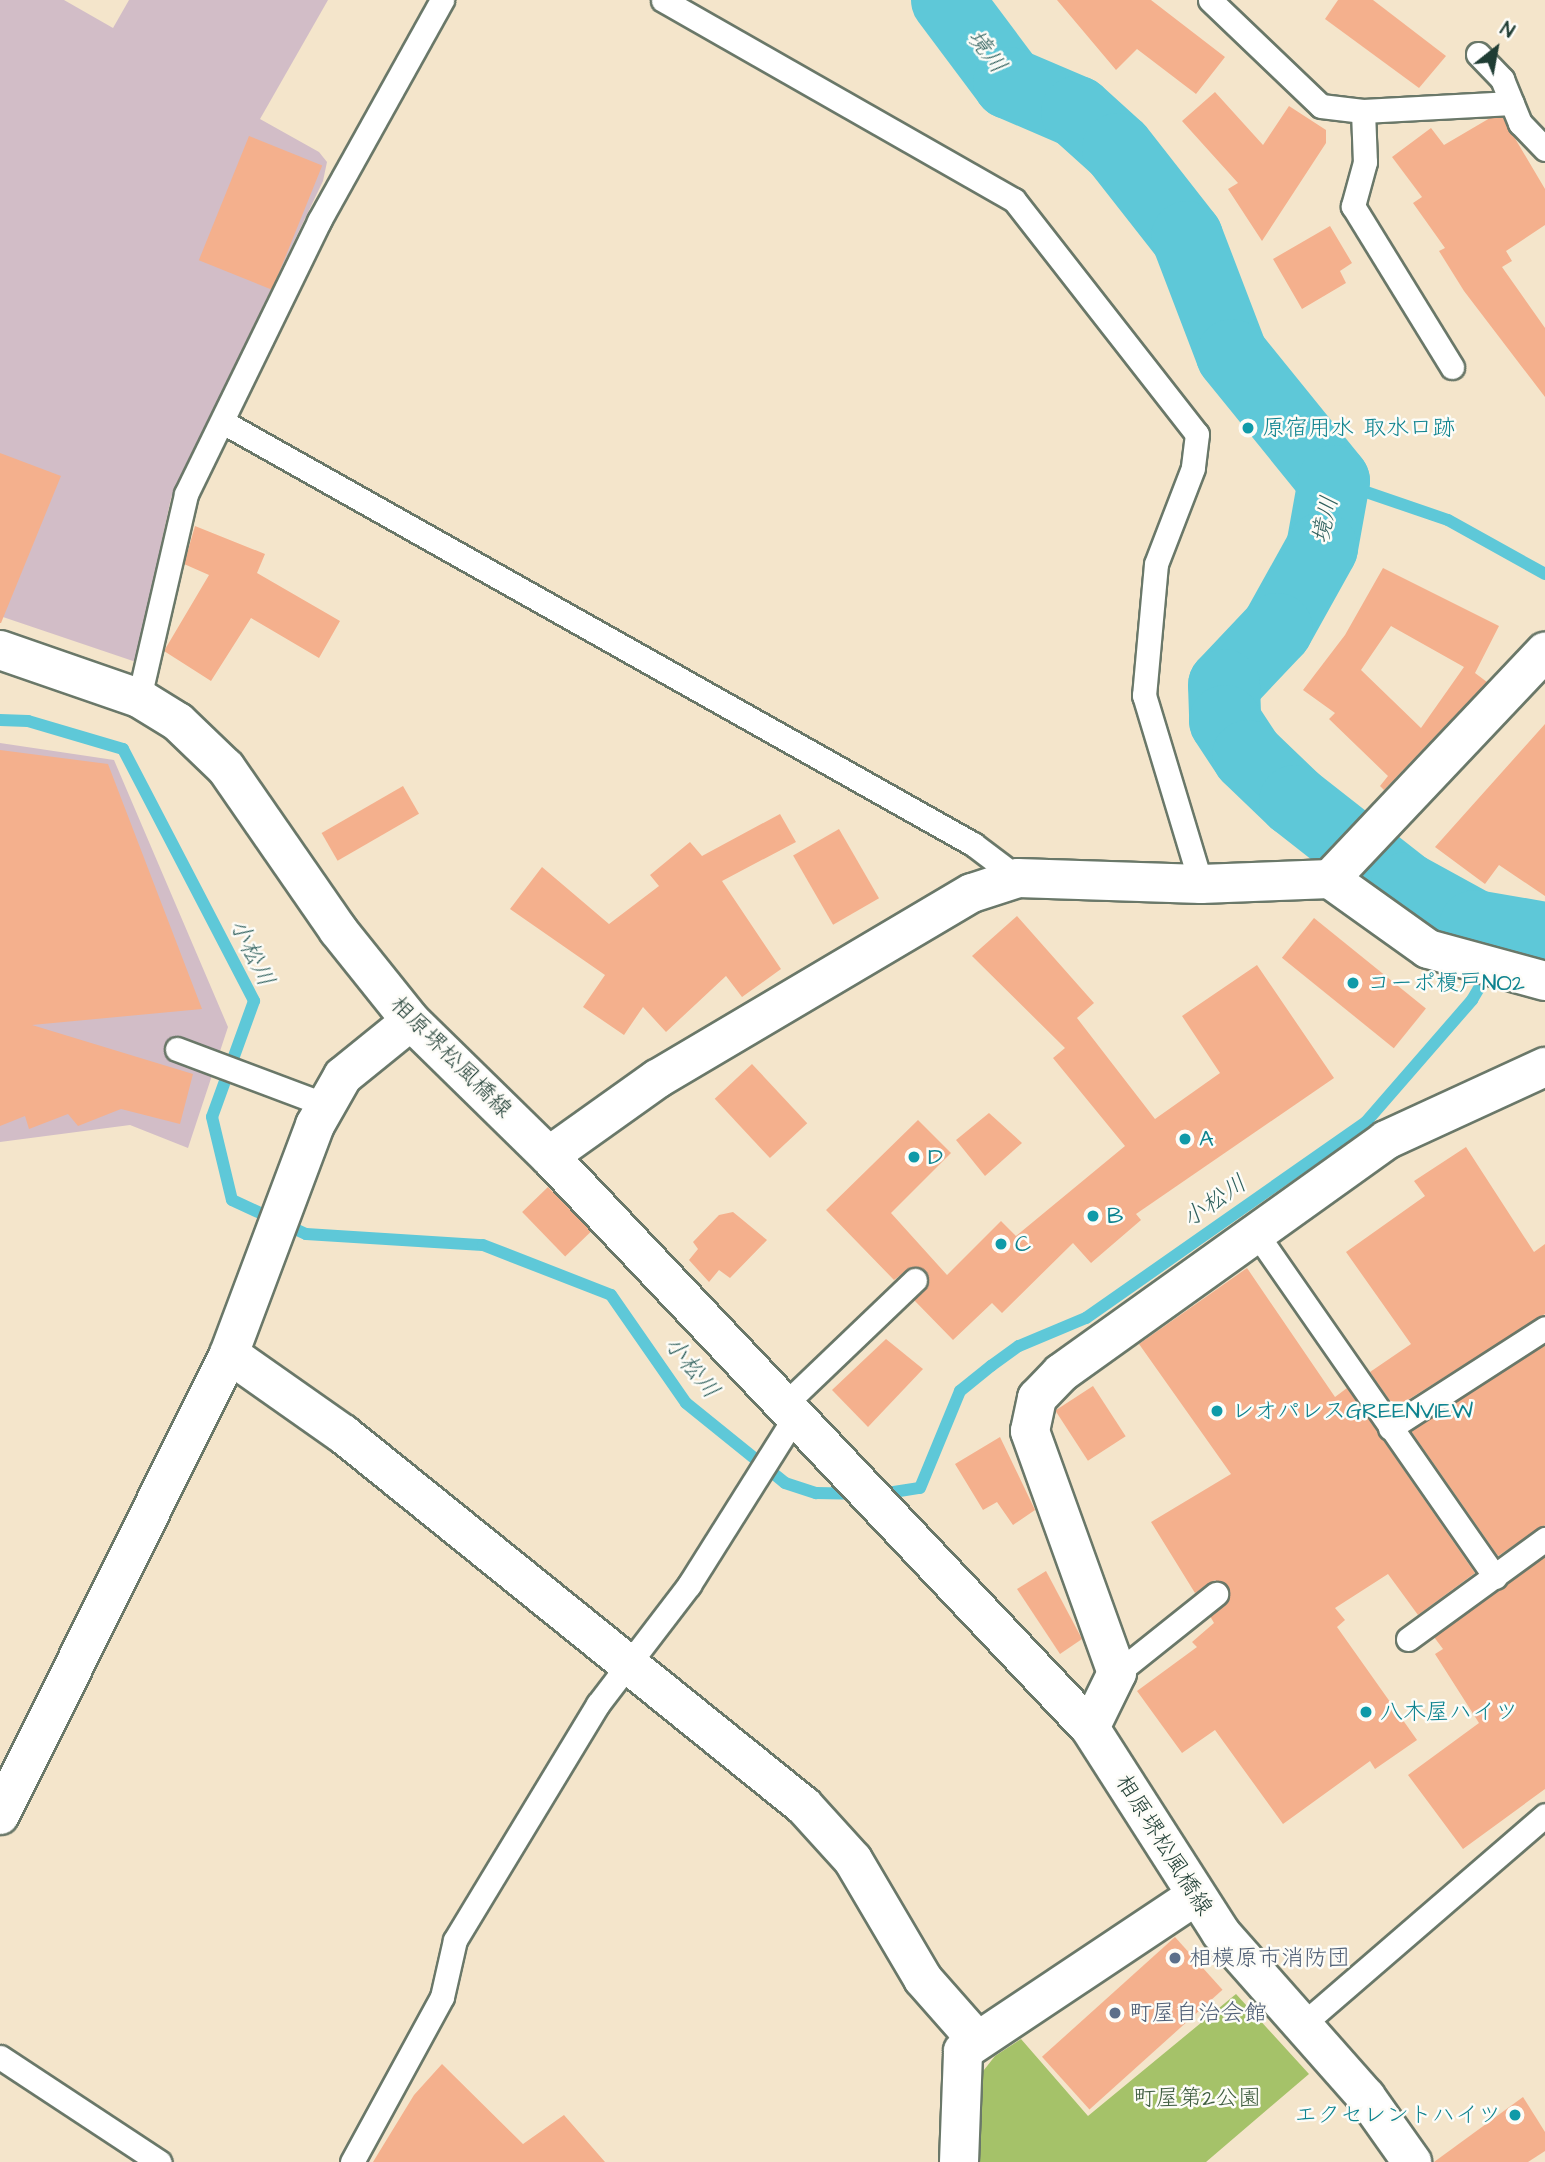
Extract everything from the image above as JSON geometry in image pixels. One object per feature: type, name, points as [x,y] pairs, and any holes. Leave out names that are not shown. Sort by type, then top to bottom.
[{"type":"street","name":"相原堺松風橋線","points":[[0,650],[139,698],[178,722],[226,768],[338,930],[411,1021],[549,1156],[784,1422],[856,1479],[910,1533],[1090,1728],[1195,1896],[1301,2025],[1366,2096],[1412,2162]]},
{"type":"street","points":[[549,1156],[657,1079],[928,917],[1018,878],[1201,884],[1348,862],[1545,652]]},
{"type":"street","points":[[1348,862],[1402,934],[1512,974]]},
{"type":"street","points":[[0,1815],[229,1354],[326,1105],[343,1076],[411,1021]]},
{"type":"street","points":[[1090,1728],[1118,1673],[1030,1431],[1033,1408],[1060,1373],[1386,1140],[1545,1067]]},
{"type":"street","points":[[229,1354],[343,1434],[832,1834],[875,1894],[923,1979],[975,2038]]},
{"type":"street","points":[[959,2162],[959,2064],[975,2038],[1195,1896]]},
{"type":"lane","points":[[139,698],[187,494],[319,221],[442,0]]},
{"type":"lane","points":[[663,0],[1004,192],[1197,434],[1193,468],[1156,564],[1144,695],[1201,884]]},
{"type":"lane","points":[[1210,0],[1310,99],[1363,110],[1512,103]]},
{"type":"lane","points":[[1478,54],[1502,79],[1520,123],[1545,149]]},
{"type":"lane","points":[[1363,110],[1365,162],[1353,206],[1452,367]]},
{"type":"lane","points":[[223,422],[973,844],[1018,878]]},
{"type":"lane","points":[[177,1049],[326,1105]]},
{"type":"lane","points":[[1256,1233],[1494,1577]]},
{"type":"lane","points":[[352,2162],[442,1997],[455,1940],[598,1704],[629,1666],[747,1493],[784,1422],[915,1280]]},
{"type":"lane","points":[[1390,1428],[1545,1328]]},
{"type":"lane","points":[[1408,1639],[1545,1539]]},
{"type":"lane","points":[[1118,1673],[1216,1594]]},
{"type":"lane","points":[[1301,2025],[1545,1815]]},
{"type":"lane","points":[[0,2057],[159,2162]]},
{"type":"shaded area","points":[[0,0],[64,0],[113,28],[129,0],[328,0],[260,119],[319,152],[327,162],[323,181],[171,498],[136,662],[0,616]]},
{"type":"shaded area","points":[[0,743],[114,760],[228,1027],[188,1148],[130,1125],[0,1142]]},
{"type":"green space","name":"町屋第2公園","points":[[1236,1994],[1309,2074],[1206,2162],[979,2162],[980,2075],[995,2056],[1021,2039],[1088,2116]]},
{"type":"building","points":[[1057,0],[1151,0],[1225,57],[1196,94],[1137,49],[1116,70]]},
{"type":"building","points":[[1338,0],[1373,0],[1446,56],[1419,88],[1325,19]]},
{"type":"building","points":[[1215,92],[1263,145],[1289,106],[1326,130],[1326,143],[1262,241],[1228,189],[1238,183],[1182,121]]},
{"type":"building","points":[[1490,118],[1503,118],[1545,189],[1545,225],[1506,251],[1512,261],[1502,267],[1545,328],[1545,397],[1464,291],[1439,251],[1445,248],[1413,203],[1422,197],[1392,157],[1431,128],[1444,145]]},
{"type":"building","points":[[249,136],[322,166],[272,290],[199,260]]},
{"type":"building","points":[[1330,226],[1352,263],[1340,271],[1346,283],[1302,309],[1273,259]]},
{"type":"building","points":[[0,453],[61,476],[1,623],[0,623]]},
{"type":"building","points":[[195,526],[265,554],[257,573],[340,621],[319,658],[251,618],[211,681],[164,651],[209,575],[184,564]]},
{"type":"building","points":[[1383,568],[1499,626],[1475,673],[1487,682],[1384,790],[1380,786],[1388,776],[1329,719],[1335,713],[1303,690],[1345,635]],"holes":[[[1391,626],[1464,667],[1421,728],[1361,670]]]},
{"type":"building","points":[[1545,724],[1545,896],[1499,865],[1485,884],[1435,847]]},
{"type":"building","points":[[0,750],[108,764],[202,1009],[32,1025],[193,1074],[180,1124],[121,1109],[78,1126],[68,1114],[29,1129],[25,1116],[0,1126]]},
{"type":"building","points":[[403,786],[419,814],[338,861],[322,833]]},
{"type":"building","points":[[780,814],[796,842],[722,881],[781,969],[742,997],[726,976],[666,1032],[643,1007],[624,1035],[583,1007],[605,975],[510,909],[542,867],[609,924],[659,886],[650,875],[690,842],[702,856]]},
{"type":"building","points":[[839,829],[879,898],[833,925],[793,855]]},
{"type":"building","points":[[1017,916],[1094,1003],[1077,1018],[1155,1119],[1220,1073],[1182,1016],[1257,965],[1334,1078],[1136,1214],[1141,1220],[1091,1263],[1073,1243],[1002,1313],[992,1303],[953,1340],[914,1300],[928,1285],[925,1270],[911,1267],[894,1280],[826,1210],[918,1120],[951,1153],[891,1213],[947,1275],[1001,1221],[1016,1236],[1125,1146],[1053,1058],[1065,1048],[972,956]]},
{"type":"building","name":"コーポ榎戸NO2","points":[[1314,918],[1426,1009],[1394,1048],[1282,958]]},
{"type":"building","points":[[752,1064],[807,1123],[770,1158],[715,1099]]},
{"type":"building","points":[[989,1113],[1022,1143],[985,1176],[956,1140]]},
{"type":"building","points":[[1466,1147],[1534,1252],[1545,1244],[1545,1314],[1395,1408],[1370,1372],[1411,1344],[1346,1252],[1425,1196],[1414,1181]]},
{"type":"building","points":[[548,1187],[591,1232],[565,1257],[522,1212]]},
{"type":"building","points":[[733,1212],[767,1240],[730,1278],[719,1270],[709,1282],[689,1260],[698,1249],[693,1242],[719,1215]]},
{"type":"building","points":[[1247,1268],[1335,1397],[1347,1388],[1475,1573],[1418,1615],[1388,1574],[1335,1608],[1345,1620],[1337,1627],[1417,1740],[1375,1769],[1370,1761],[1283,1824],[1215,1730],[1182,1753],[1137,1691],[1197,1647],[1192,1642],[1214,1623],[1210,1616],[1230,1593],[1215,1580],[1195,1593],[1151,1522],[1231,1474],[1139,1344]]},
{"type":"building","points":[[886,1339],[923,1369],[868,1427],[832,1390]]},
{"type":"building","points":[[1545,1345],[1545,1525],[1498,1556],[1411,1431]]},
{"type":"building","points":[[1093,1386],[1126,1436],[1088,1461],[1055,1411]]},
{"type":"building","points":[[1000,1437],[1035,1510],[1013,1525],[997,1502],[983,1510],[955,1464]]},
{"type":"building","points":[[1545,1556],[1545,1789],[1463,1849],[1408,1775],[1479,1723],[1435,1654],[1443,1649],[1434,1637]]},
{"type":"building","points":[[1046,1571],[1082,1639],[1060,1654],[1017,1589]]},
{"type":"building","points":[[1175,1937],[1223,1990],[1089,2110],[1042,2057]]},
{"type":"building","points":[[442,2064],[523,2144],[564,2115],[605,2162],[373,2162],[414,2095]]},
{"type":"building","name":"エクセレントハイツ","points":[[1523,2097],[1545,2132],[1545,2151],[1528,2162],[1434,2162]]},
{"type":"waterway","name":"境川","points":[[947,0],[1009,83],[1077,112],[1118,149],[1187,237],[1232,355],[1334,481],[1322,548],[1277,629],[1224,685],[1225,721],[1248,756],[1295,801],[1406,888],[1475,926],[1545,938]]},
{"type":"waterway","points":[[1334,481],[1448,520],[1545,574]]},
{"type":"waterway","name":"小松川","points":[[0,720],[28,721],[123,749],[254,1001],[212,1117],[232,1200],[306,1234],[483,1245],[611,1295],[686,1403],[785,1483],[816,1493],[855,1494]]},
{"type":"waterway","name":"小松川","points":[[881,1494],[920,1488],[960,1391],[991,1366],[1019,1346],[1086,1318],[1366,1122],[1472,1000],[1512,932]]},
{"type":"place","name":"原宿用水 取水口跡","points":[[1248,428]]},
{"type":"place","name":"コーポ榎戸NO2","points":[[1353,983]]},
{"type":"place","name":"A","points":[[1185,1139]]},
{"type":"place","name":"D","points":[[914,1157]]},
{"type":"place","name":"B","points":[[1093,1216]]},
{"type":"place","name":"C","points":[[1001,1244]]},
{"type":"place","name":"レオパレスGREENVIEW","points":[[1217,1411]]},
{"type":"place","name":"八木屋ハイツ","points":[[1366,1712]]},
{"type":"place","name":"相模原市消防団","points":[[1175,1958]]},
{"type":"place","name":"町屋自治会館","points":[[1115,2013]]},
{"type":"place","name":"エクセレントハイツ","points":[[1515,2115]]}]
